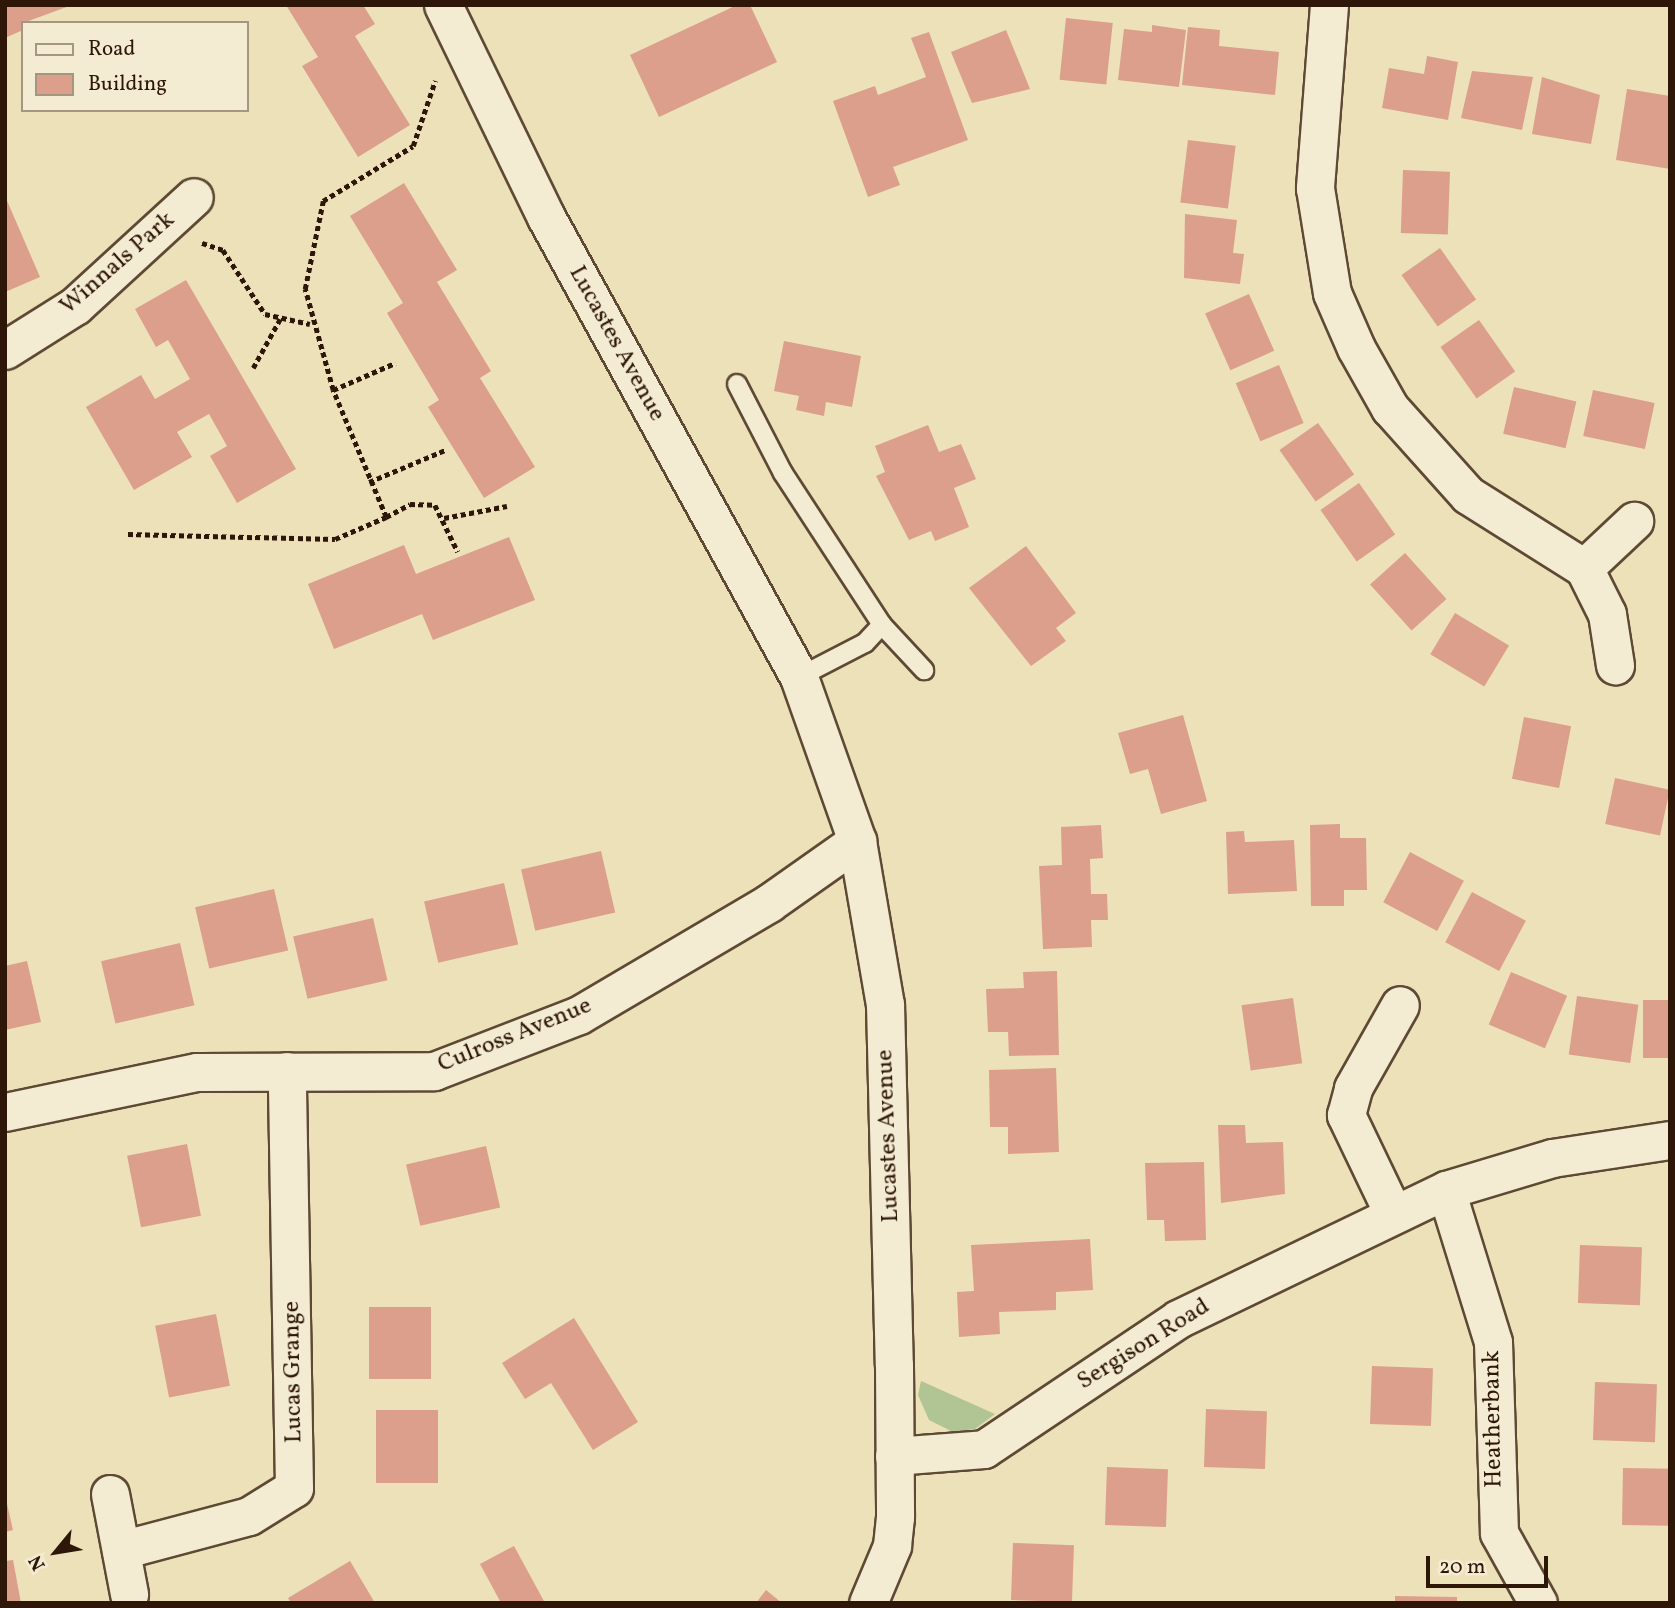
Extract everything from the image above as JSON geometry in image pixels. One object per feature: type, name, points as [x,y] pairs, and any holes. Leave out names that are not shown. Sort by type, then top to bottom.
[{"type":"street","name":"Lucastes Avenue","points":[[443,5],[464,54],[799,677],[857,841],[885,1004],[895,1517],[882,1592]]},
{"type":"street","points":[[1329,5],[1315,188],[1332,293],[1356,348],[1390,408],[1468,495],[1584,568],[1607,614],[1615,665]]},
{"type":"street","name":"Winnals Park","points":[[5,350],[75,306],[194,197]]},
{"type":"street","points":[[1584,568],[1634,521]]},
{"type":"street","name":"Culross Avenue","points":[[5,1112],[197,1072],[434,1071],[579,1015],[769,903],[857,841]]},
{"type":"street","points":[[1393,1213],[1346,1115],[1353,1088],[1400,1005]]},
{"type":"street","name":"Lucas Grange","points":[[121,1550],[248,1516],[294,1488],[287,1071]]},
{"type":"street","name":"Sergison Road","points":[[894,1455],[984,1449],[1178,1319],[1393,1213],[1446,1190],[1552,1158],[1670,1140]]},
{"type":"street","name":"Heatherbank","points":[[1446,1190],[1493,1342],[1500,1533],[1538,1603]]},
{"type":"street","points":[[110,1494],[129,1594]]},
{"type":"lane","points":[[737,384],[783,473],[882,625],[924,670]]},
{"type":"lane","points":[[799,677],[865,643],[882,625]]},
{"type":"path","points":[[386,517],[369,482],[333,390],[310,324],[306,289],[323,201],[413,146],[440,71],[464,54]]},
{"type":"path","points":[[159,230],[223,250],[265,314],[310,324]]},
{"type":"path","points":[[253,368],[280,319]]},
{"type":"path","points":[[333,390],[395,363]]},
{"type":"path","points":[[369,482],[445,450]]},
{"type":"path","points":[[128,534],[335,539],[425,501],[444,518],[458,552]]},
{"type":"path","points":[[444,518],[507,506]]},
{"type":"green space","points":[[921,1381],[995,1414],[975,1429],[953,1432],[929,1420],[918,1395]]},
{"type":"building","points":[[5,5],[72,5],[28,21],[21,21],[21,31],[5,38]]},
{"type":"building","points":[[286,5],[363,5],[375,24],[355,36],[410,125],[358,157],[302,66],[318,57]]},
{"type":"building","points":[[737,5],[750,5],[777,62],[659,117],[630,55]]},
{"type":"building","points":[[1066,18],[1113,23],[1106,85],[1060,80]]},
{"type":"building","points":[[1152,25],[1186,30],[1179,87],[1118,80],[1124,29],[1152,32]]},
{"type":"building","points":[[1188,27],[1220,30],[1219,46],[1279,52],[1275,95],[1182,85]]},
{"type":"building","points":[[1006,30],[1030,89],[972,103],[951,52]]},
{"type":"building","points":[[929,32],[968,140],[893,167],[900,185],[868,197],[833,101],[875,86],[878,95],[926,77],[911,38]]},
{"type":"building","points":[[1427,56],[1458,62],[1448,120],[1382,108],[1389,68],[1424,74]]},
{"type":"building","points":[[1472,71],[1533,77],[1522,130],[1461,118]]},
{"type":"building","points":[[1542,77],[1600,95],[1591,144],[1532,134]]},
{"type":"building","points":[[1627,89],[1670,96],[1670,169],[1616,160]]},
{"type":"building","points":[[1188,140],[1236,146],[1228,208],[1180,203]]},
{"type":"building","points":[[1403,170],[1450,172],[1448,235],[1401,233]]},
{"type":"building","points":[[404,183],[457,270],[437,282],[491,371],[480,378],[535,467],[484,498],[428,407],[439,400],[387,313],[403,303],[350,216]]},
{"type":"building","points":[[5,196],[40,277],[5,292]]},
{"type":"building","points":[[1185,214],[1237,220],[1233,253],[1244,254],[1240,284],[1184,278]]},
{"type":"building","points":[[1440,248],[1476,300],[1438,327],[1401,275]]},
{"type":"building","points":[[186,280],[296,469],[237,503],[210,456],[227,446],[209,414],[177,432],[192,457],[134,490],[86,407],[141,375],[155,399],[190,379],[168,340],[156,347],[135,309]]},
{"type":"building","points":[[1249,294],[1274,351],[1230,370],[1205,314]]},
{"type":"building","points":[[1479,320],[1515,372],[1477,399],[1440,347]]},
{"type":"building","points":[[784,341],[861,356],[852,407],[826,402],[824,416],[796,410],[799,396],[774,391]]},
{"type":"building","points":[[1279,365],[1304,423],[1260,441],[1236,383]]},
{"type":"building","points":[[1514,387],[1576,401],[1566,448],[1503,434]]},
{"type":"building","points":[[1593,390],[1655,403],[1645,449],[1583,436]]},
{"type":"building","points":[[1318,423],[1354,475],[1316,502],[1279,450]]},
{"type":"building","points":[[928,425],[939,452],[961,444],[976,479],[954,488],[969,527],[935,541],[931,531],[909,540],[876,476],[885,472],[875,446]]},
{"type":"building","points":[[1359,483],[1395,535],[1357,562],[1320,510]]},
{"type":"building","points":[[509,537],[535,600],[433,640],[422,614],[334,649],[308,584],[404,545],[416,574]]},
{"type":"building","points":[[1026,546],[1076,613],[1056,628],[1066,641],[1031,666],[969,588]]},
{"type":"building","points":[[1405,553],[1446,599],[1412,631],[1370,584]]},
{"type":"building","points":[[1455,613],[1509,645],[1484,687],[1430,654]]},
{"type":"building","points":[[1183,715],[1207,801],[1161,814],[1148,769],[1130,774],[1118,733]]},
{"type":"building","points":[[1524,717],[1571,726],[1559,788],[1512,779]]},
{"type":"building","points":[[1615,778],[1670,790],[1660,836],[1605,824]]},
{"type":"building","points":[[1340,824],[1340,838],[1366,838],[1367,890],[1344,890],[1344,906],[1311,906],[1310,825]]},
{"type":"building","points":[[1101,825],[1103,858],[1090,859],[1091,894],[1107,894],[1108,920],[1091,920],[1092,947],[1043,949],[1039,866],[1062,865],[1061,827]]},
{"type":"building","points":[[1244,831],[1245,842],[1294,840],[1297,891],[1228,894],[1226,832]]},
{"type":"building","points":[[601,851],[615,912],[535,931],[521,869]]},
{"type":"building","points":[[1410,852],[1464,881],[1437,931],[1383,902]]},
{"type":"building","points":[[504,883],[518,944],[438,963],[424,901]]},
{"type":"building","points":[[274,889],[288,950],[209,969],[195,907]]},
{"type":"building","points":[[1472,892],[1526,921],[1499,971],[1445,942]]},
{"type":"building","points":[[373,918],[387,980],[307,999],[293,936]]},
{"type":"building","points":[[180,943],[194,1005],[115,1024],[101,961]]},
{"type":"building","points":[[27,961],[41,1022],[5,1030],[5,966]]},
{"type":"building","points":[[1057,971],[1059,1055],[1009,1056],[1008,1032],[988,1032],[986,989],[1024,988],[1023,972]]},
{"type":"building","points":[[1511,972],[1567,996],[1545,1048],[1489,1024]]},
{"type":"building","points":[[1577,996],[1638,1005],[1630,1063],[1569,1054]]},
{"type":"building","points":[[1293,998],[1302,1063],[1251,1071],[1242,1005]]},
{"type":"building","points":[[1643,1000],[1670,1000],[1670,1058],[1643,1058]]},
{"type":"building","points":[[1056,1068],[1059,1152],[1008,1154],[1008,1127],[990,1127],[989,1070]]},
{"type":"building","points":[[1218,1125],[1245,1125],[1246,1143],[1283,1142],[1285,1194],[1221,1203]]},
{"type":"building","points":[[187,1144],[201,1216],[141,1227],[127,1156]]},
{"type":"building","points":[[486,1146],[500,1207],[420,1226],[406,1164]]},
{"type":"building","points":[[1204,1162],[1206,1240],[1165,1241],[1164,1220],[1147,1220],[1145,1163]]},
{"type":"building","points":[[1090,1239],[1093,1290],[1056,1292],[1056,1310],[999,1312],[1000,1334],[959,1337],[957,1292],[974,1291],[971,1245]]},
{"type":"building","points":[[1580,1245],[1642,1247],[1640,1305],[1578,1303]]},
{"type":"building","points":[[369,1307],[431,1307],[431,1379],[369,1379]]},
{"type":"building","points":[[216,1314],[230,1386],[169,1397],[155,1326]]},
{"type":"building","points":[[574,1318],[638,1422],[593,1450],[551,1383],[525,1399],[502,1363]]},
{"type":"building","points":[[1372,1366],[1433,1368],[1431,1426],[1370,1424]]},
{"type":"building","points":[[1595,1382],[1657,1384],[1655,1442],[1593,1440]]},
{"type":"building","points":[[1206,1409],[1267,1411],[1265,1469],[1204,1467]]},
{"type":"building","points":[[376,1410],[438,1410],[438,1483],[376,1483]]},
{"type":"building","points":[[1107,1467],[1168,1469],[1166,1527],[1105,1525]]},
{"type":"building","points":[[1623,1468],[1670,1469],[1669,1526],[1622,1525]]},
{"type":"building","points":[[5,1495],[13,1530],[5,1532]]},
{"type":"building","points":[[1013,1543],[1074,1545],[1072,1602],[1011,1600]]},
{"type":"building","points":[[514,1546],[545,1603],[501,1603],[480,1564]]},
{"type":"building","points":[[13,1560],[21,1603],[5,1603],[5,1561]]},
{"type":"building","points":[[350,1561],[375,1603],[291,1603],[288,1598]]},
{"type":"building","points":[[766,1590],[782,1603],[756,1603]]},
{"type":"building","points":[[1395,1596],[1457,1597],[1457,1603],[1395,1603]]}]
